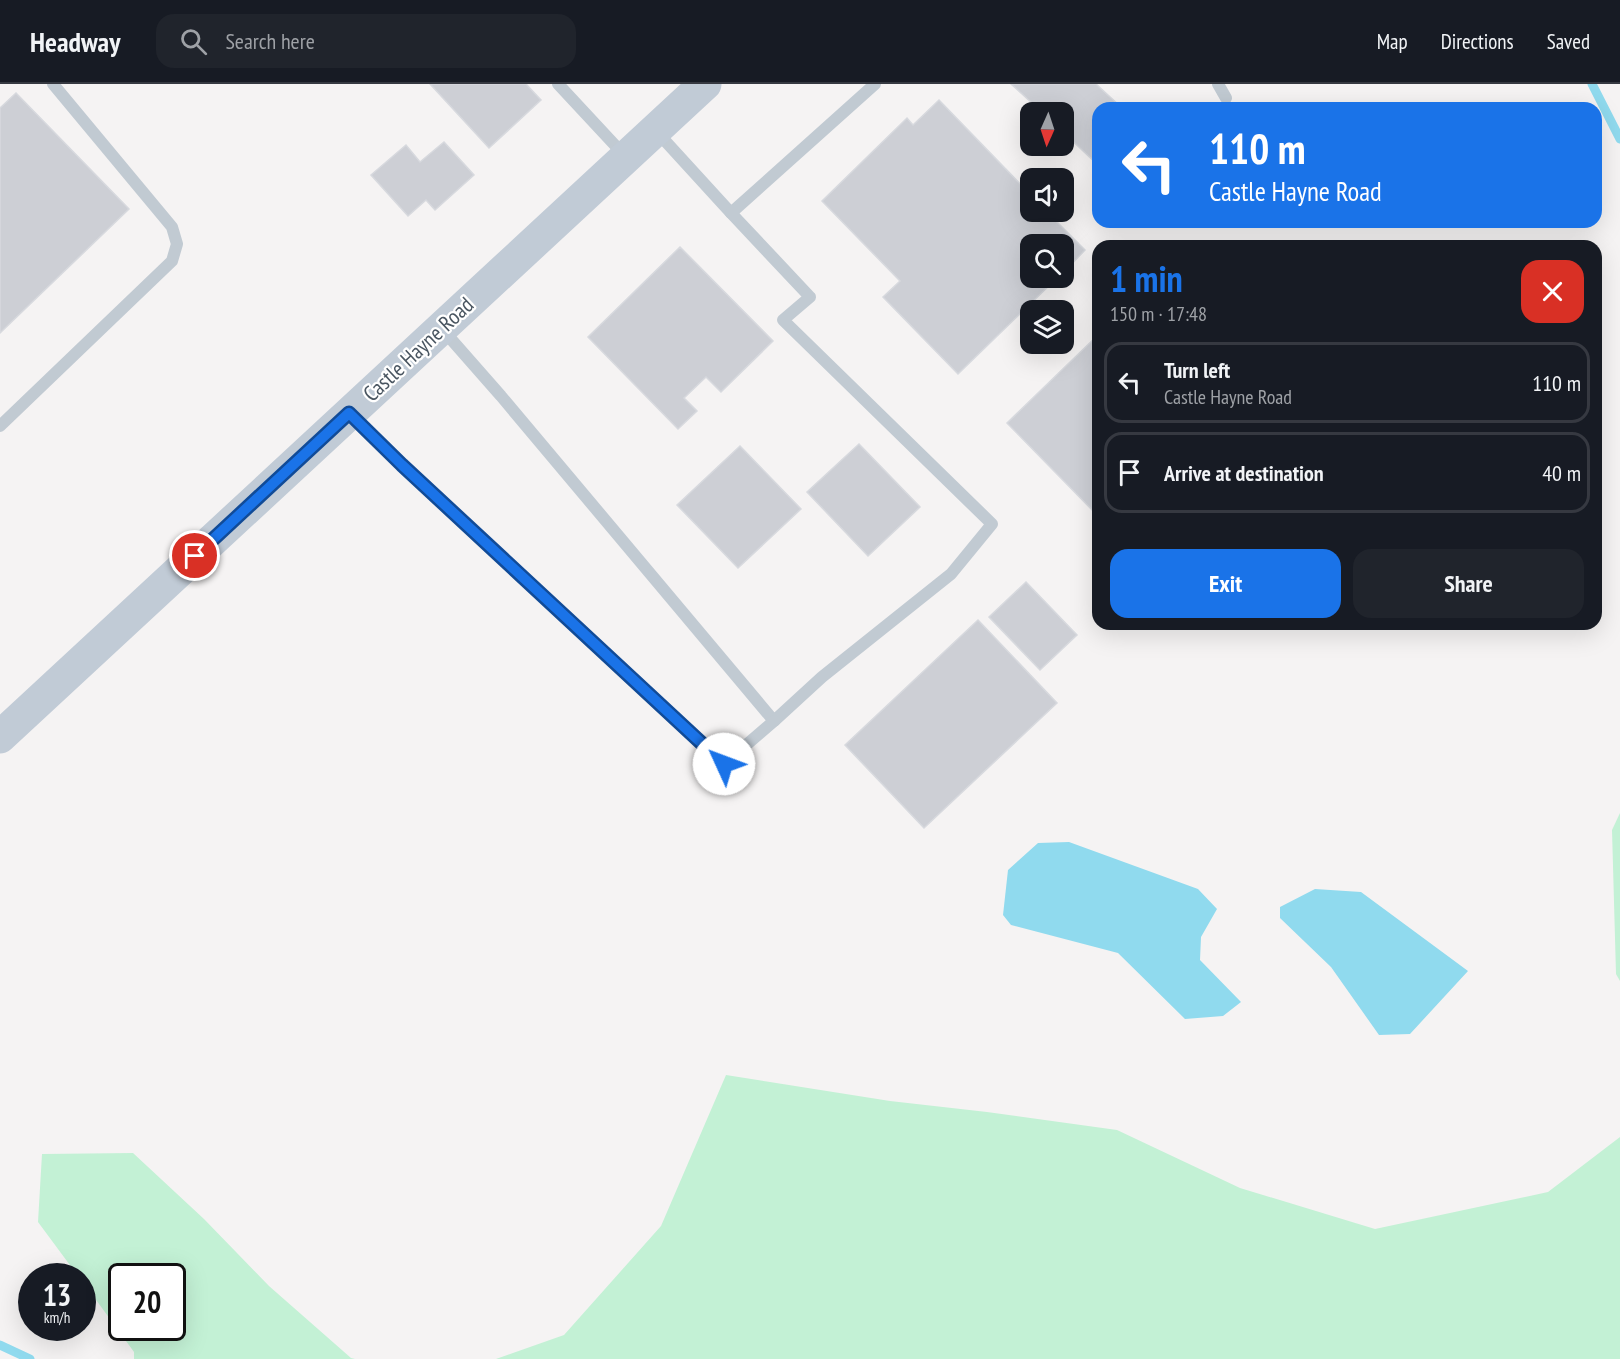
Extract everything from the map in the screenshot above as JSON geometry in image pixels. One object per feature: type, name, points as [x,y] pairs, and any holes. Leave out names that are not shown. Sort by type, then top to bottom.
[{"type":"main road","name":"Castle Hayne Road","points":[[2,731],[705,84]]},
{"type":"lane","points":[[0,426],[172,261],[177,244],[172,227],[53,84]]},
{"type":"lane","points":[[558,84],[626,157]]},
{"type":"lane","points":[[731,213],[875,84]]},
{"type":"lane","points":[[1218,84],[1226,98]]},
{"type":"lane","points":[[349,413],[724,764],[822,677],[951,574],[992,524],[783,320],[810,297],[655,130]]},
{"type":"lane","points":[[441,328],[501,396],[774,721]]},
{"type":"green space","points":[[1620,813],[1620,981],[1616,974],[1612,830]]},
{"type":"green space","points":[[726,1075],[890,1101],[1117,1130],[1240,1188],[1375,1229],[1548,1192],[1620,1137],[1620,1359],[496,1359],[564,1335],[661,1226]]},
{"type":"green space","points":[[133,1153],[204,1219],[269,1286],[351,1358],[355,1359],[134,1359],[134,1352],[126,1341],[186,1341],[186,1263],[108,1263],[108,1316],[96,1300],[96,1263],[68,1263],[38,1222],[42,1154]]},
{"type":"water","points":[[1069,842],[1198,889],[1217,909],[1201,937],[1200,960],[1241,1002],[1223,1016],[1185,1019],[1118,953],[1011,925],[1003,915],[1008,870],[1038,843]]},
{"type":"water","points":[[1315,889],[1361,892],[1468,971],[1410,1034],[1379,1035],[1331,967],[1280,918],[1280,907]]},
{"type":"building","points":[[430,84],[526,84],[541,100],[489,148]]},
{"type":"building","points":[[1011,84],[1096,84],[1116,102],[1092,102],[1092,159],[1074,142],[1074,102],[1031,102]]},
{"type":"building","points":[[16,93],[129,209],[0,333],[0,108]]},
{"type":"building","points":[[939,100],[1020,184],[1020,222],[1057,222],[1069,234],[1020,234],[1020,288],[1047,288],[1034,300],[1020,300],[1020,314],[958,374],[883,297],[900,281],[822,201],[907,118],[913,125]]},
{"type":"building","points":[[444,142],[474,175],[435,210],[426,200],[408,216],[371,175],[406,145],[420,162]]},
{"type":"building","points":[[1074,239],[1085,250],[1074,262]]},
{"type":"building","points":[[680,247],[773,341],[721,392],[706,377],[684,398],[697,411],[678,429],[588,337]]},
{"type":"building","points":[[1092,341],[1092,510],[1007,423]]},
{"type":"building","points":[[859,444],[920,507],[868,556],[807,492]]},
{"type":"building","points":[[740,446],[801,509],[738,568],[677,505]]},
{"type":"building","points":[[1026,582],[1077,635],[1040,670],[989,617]]},
{"type":"building","points":[[978,620],[1057,703],[924,828],[845,745]]},
{"type":"waterway","points":[[1592,84],[1601,102]]},
{"type":"waterway","points":[[1602,104],[1620,139]]},
{"type":"waterway","points":[[0,1345],[30,1359]]},
{"type":"route","points":[[195,556],[349,413],[724,764]]}]
